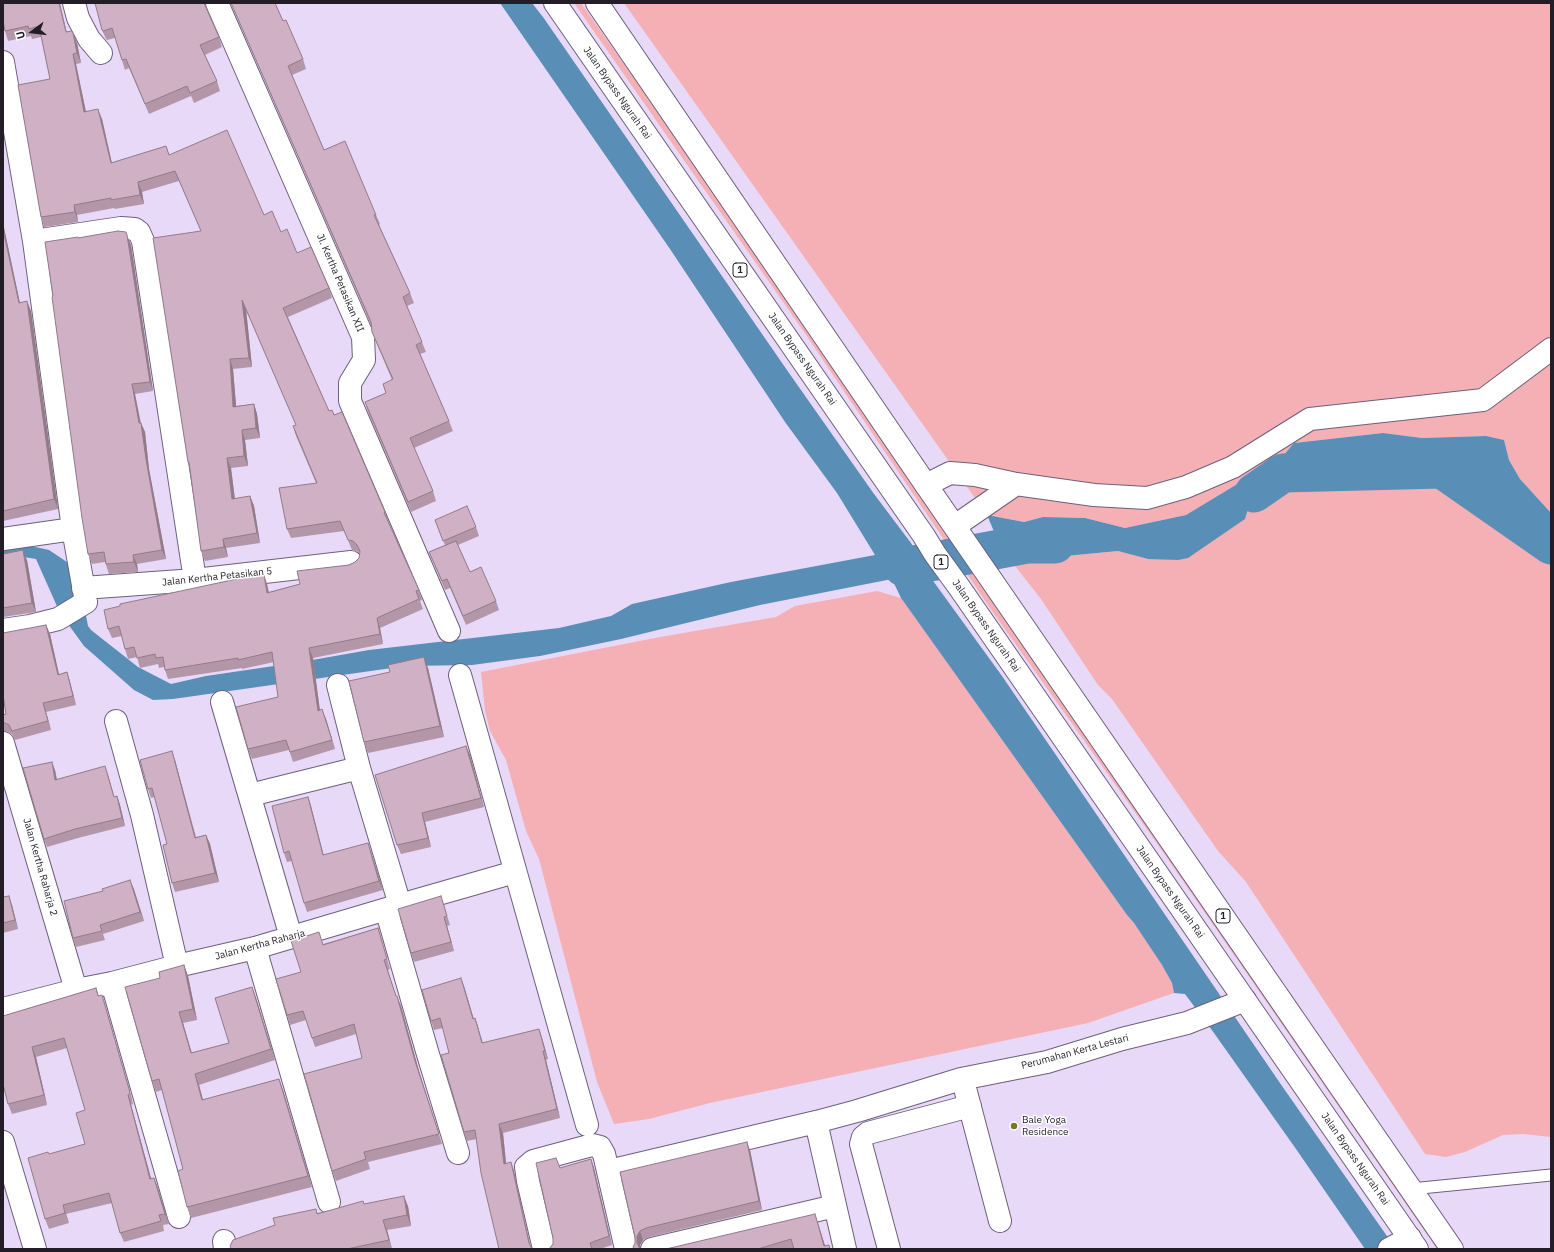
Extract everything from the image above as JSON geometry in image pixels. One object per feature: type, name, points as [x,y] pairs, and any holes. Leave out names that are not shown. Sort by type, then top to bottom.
[{"type":"main road","points":[[74,3],[78,18],[89,39],[101,53]]},
{"type":"main road","name":"Jl. Kertha Petasikan XII","points":[[217,3],[363,337],[364,360],[350,383],[350,401],[449,631]]},
{"type":"main road","name":"Jalan Bypass Ngurah Rai","points":[[555,3],[959,587],[1237,1003],[1404,1245]]},
{"type":"main road","name":"1","points":[[597,3],[926,485],[1452,1249]]},
{"type":"main road","points":[[3,62],[34,241],[73,530],[84,595],[58,619],[30,626],[3,630]]},
{"type":"main road","points":[[34,241],[121,228],[135,229],[139,232],[143,241],[195,580]]},
{"type":"main road","points":[[926,485],[950,473],[975,475],[1016,484],[1094,495],[1147,498],[1186,487],[1233,467],[1310,419],[1483,400],[1551,349]]},
{"type":"main road","points":[[957,530],[1016,484]]},
{"type":"main road","points":[[3,538],[73,530]]},
{"type":"main road","name":"Jalan Kertha Petasikan 5","points":[[84,595],[195,580],[351,562]]},
{"type":"main road","points":[[460,675],[587,1125]]},
{"type":"main road","points":[[338,685],[393,907],[424,1044],[458,1153]]},
{"type":"main road","points":[[222,702],[291,937]]},
{"type":"main road","points":[[116,721],[142,815],[177,966]]},
{"type":"main road","name":"Jalan Kertha Raharja 2","points":[[4,743],[76,990]]},
{"type":"main road","points":[[250,796],[359,768]]},
{"type":"main road","name":"Jalan Kertha Raharja","points":[[3,1009],[76,990],[112,984],[177,966],[255,948],[515,872]]},
{"type":"main road","points":[[255,948],[329,1202]]},
{"type":"main road","points":[[112,984],[179,1217]]},
{"type":"main road","name":"Perumahan Kerta Lestari","points":[[608,1170],[816,1122],[961,1079],[1047,1062],[1122,1039],[1187,1023],[1237,1003]]},
{"type":"main road","points":[[961,1079],[970,1106],[1000,1221]]},
{"type":"main road","points":[[889,1249],[861,1144],[863,1136],[868,1133],[970,1106]]},
{"type":"main road","points":[[816,1122],[845,1249]]},
{"type":"main road","points":[[3,1142],[35,1249]]},
{"type":"main road","points":[[544,1249],[526,1167],[533,1160],[592,1145],[600,1147],[604,1154],[626,1249]]},
{"type":"main road","points":[[652,1249],[835,1206]]},
{"type":"lane","points":[[1411,1189],[1551,1175]]},
{"type":"shaded area","points":[[574,3],[581,3],[677,139],[1444,1249],[1437,1249],[1156,842],[992,611],[804,332]]},
{"type":"shaded area","points":[[624,3],[1551,3],[1551,513],[1520,479],[1509,460],[1504,440],[1486,436],[1422,438],[1383,433],[1294,443],[1282,457],[1186,515],[1125,528],[1085,518],[1043,517],[1024,522],[987,515]]},
{"type":"shaded area","points":[[1314,464],[1474,474],[1493,485],[1500,493],[1533,543],[1551,555],[1551,1137],[1523,1134],[1503,1135],[1465,1152],[1446,1157],[1425,1154],[1246,882],[1218,851],[1112,699],[1098,685],[1041,599],[1011,561],[1016,553],[1025,552],[1055,557],[1118,551],[1148,559],[1244,519],[1248,509],[1275,487]]},
{"type":"shaded area","points":[[877,591],[901,598],[1134,923],[1162,965],[1172,983],[1174,993],[1088,1023],[710,1103],[649,1119],[614,1124],[597,1082],[539,859],[526,831],[506,760],[490,731],[485,711],[481,672],[660,637],[776,617],[795,606]]},
{"type":"water","points":[[500,3],[532,3],[543,17],[789,373],[874,494],[911,543],[931,578],[1002,676],[1282,1086],[1396,1249],[1365,1249],[1296,1149],[1185,994],[1174,993],[1172,983],[1162,965],[1134,923],[901,598],[892,579],[760,605],[621,639],[540,656],[472,665],[406,666],[173,699],[153,700],[134,690],[84,646],[60,613],[36,559],[17,556],[3,557],[3,544],[18,543],[49,550],[68,563],[81,589],[88,626],[91,630],[138,667],[171,684],[206,676],[369,650],[559,628],[611,616],[632,604],[731,582],[875,555],[837,493],[785,422],[670,249]]},
{"type":"water","points":[[1383,433],[1422,438],[1486,436],[1504,440],[1509,460],[1520,479],[1551,513],[1551,555],[1533,543],[1500,493],[1493,485],[1474,474],[1314,464],[1275,487],[1248,509],[1245,519],[1188,558],[1178,560],[1148,559],[1118,551],[1055,557],[1025,552],[1016,553],[1011,561],[998,541],[987,515],[1024,522],[1043,517],[1085,518],[1125,528],[1186,515],[1282,457],[1294,443]]},
{"type":"building","points":[[3,3],[59,3],[66,32],[72,31],[73,33],[77,53],[73,54],[84,112],[98,109],[111,163],[166,146],[169,155],[227,130],[264,215],[272,211],[281,232],[287,229],[297,253],[311,247],[329,288],[283,308],[329,411],[332,410],[334,415],[342,412],[385,512],[384,513],[419,590],[416,591],[419,599],[377,618],[380,634],[309,648],[318,711],[322,709],[332,740],[290,752],[286,740],[248,749],[236,707],[278,697],[272,652],[238,660],[238,658],[165,670],[163,657],[156,658],[155,654],[137,658],[134,647],[125,649],[119,626],[108,629],[104,610],[120,606],[120,604],[246,577],[264,575],[267,593],[300,584],[297,571],[349,565],[359,558],[360,551],[353,541],[348,540],[340,521],[287,529],[279,488],[317,483],[293,426],[296,425],[242,300],[249,358],[230,359],[233,407],[254,404],[256,428],[242,430],[244,456],[227,458],[232,499],[250,496],[257,533],[223,539],[224,547],[201,551],[189,462],[153,238],[201,231],[175,171],[138,182],[140,195],[111,200],[111,198],[74,205],[75,212],[41,217],[18,85],[50,79],[39,26],[29,29],[28,26],[5,31],[3,21]]},
{"type":"building","points":[[95,3],[204,3],[219,37],[200,45],[217,81],[190,93],[187,86],[145,104],[126,59],[122,60],[112,28],[102,30]]},
{"type":"building","points":[[231,3],[275,3],[283,21],[286,20],[303,59],[288,66],[324,150],[345,141],[376,215],[374,215],[410,293],[403,297],[422,342],[416,345],[449,421],[410,438],[433,491],[408,502],[365,402],[386,393],[383,384],[393,379],[372,332],[371,322]]},
{"type":"building","points":[[3,229],[19,303],[27,301],[54,499],[3,511]]},
{"type":"building","points":[[118,231],[126,232],[127,235],[150,382],[132,384],[139,423],[141,423],[162,550],[133,555],[134,562],[106,564],[104,552],[88,554],[45,242]]},
{"type":"building","points":[[467,506],[476,527],[443,541],[435,520]]},
{"type":"building","points":[[456,541],[470,572],[481,567],[496,601],[463,616],[447,579],[442,581],[429,552]]},
{"type":"building","points":[[23,550],[32,603],[3,608],[3,554]]},
{"type":"building","points":[[46,625],[58,675],[67,672],[73,696],[43,703],[48,721],[12,731],[9,725],[3,722],[3,715],[6,714],[3,695],[3,633]]},
{"type":"building","points":[[424,657],[440,726],[364,742],[349,681],[390,672],[388,665]]},
{"type":"building","points":[[466,746],[481,798],[422,813],[428,838],[397,845],[375,775]]},
{"type":"building","points":[[172,751],[195,838],[206,835],[215,873],[172,883],[163,845],[167,844],[152,788],[148,789],[140,760]]},
{"type":"building","points":[[52,762],[55,780],[105,766],[114,797],[117,796],[122,818],[75,829],[44,839],[23,768]]},
{"type":"building","points":[[308,797],[323,855],[368,843],[379,881],[304,903],[289,851],[284,853],[272,806]]},
{"type":"building","points":[[130,880],[140,912],[100,925],[102,931],[73,938],[64,901],[103,891],[102,889]]},
{"type":"building","points":[[9,896],[15,920],[3,923],[3,897]]},
{"type":"building","points":[[441,896],[447,916],[444,917],[451,942],[411,953],[398,909]]},
{"type":"building","points":[[378,928],[387,959],[384,960],[397,996],[415,1061],[439,1134],[364,1152],[366,1159],[332,1171],[304,1074],[362,1058],[354,1024],[312,1038],[303,1011],[287,1015],[276,979],[301,972],[291,941],[319,932],[323,945]]},
{"type":"building","points":[[184,965],[193,1009],[179,1012],[191,1053],[229,1043],[215,998],[252,987],[271,1049],[195,1074],[202,1100],[279,1079],[308,1176],[187,1207],[178,1171],[183,1169],[159,1079],[152,1081],[125,987],[160,978],[159,972]]},
{"type":"building","points":[[461,978],[482,1043],[539,1029],[545,1051],[543,1051],[557,1109],[499,1124],[504,1164],[511,1162],[529,1243],[532,1249],[499,1249],[481,1173],[475,1130],[464,1132],[441,1055],[449,1053],[440,1018],[431,1021],[422,990]]},
{"type":"building","points":[[96,988],[98,996],[102,995],[129,1089],[130,1094],[128,1095],[150,1179],[154,1178],[165,1214],[159,1215],[161,1221],[120,1233],[109,1193],[63,1205],[65,1213],[45,1219],[28,1158],[85,1144],[76,1113],[85,1110],[64,1038],[32,1047],[44,1095],[8,1104],[3,1084],[3,1016]]},
{"type":"building","points":[[747,1142],[759,1201],[646,1228],[640,1231],[637,1236],[637,1243],[640,1249],[634,1249],[635,1237],[620,1172]]},
{"type":"building","points":[[556,1158],[560,1168],[591,1159],[609,1236],[590,1243],[592,1249],[549,1249],[553,1244],[553,1238],[536,1163]]},
{"type":"building","points":[[404,1196],[407,1215],[383,1220],[389,1240],[347,1249],[231,1249],[230,1246],[233,1240],[275,1225],[273,1218],[316,1209],[317,1214],[363,1201],[364,1204]]},
{"type":"building","points":[[815,1214],[824,1246],[829,1245],[830,1249],[794,1249],[791,1239],[758,1249],[666,1249]]},
{"type":"waterway","points":[[1254,493],[1283,473],[1442,469],[1551,545]]},
{"type":"waterway","points":[[903,567],[1027,544],[1055,544]]},
{"type":"place","name":"Bale Yoga Residence","points":[[1014,1126]]}]
